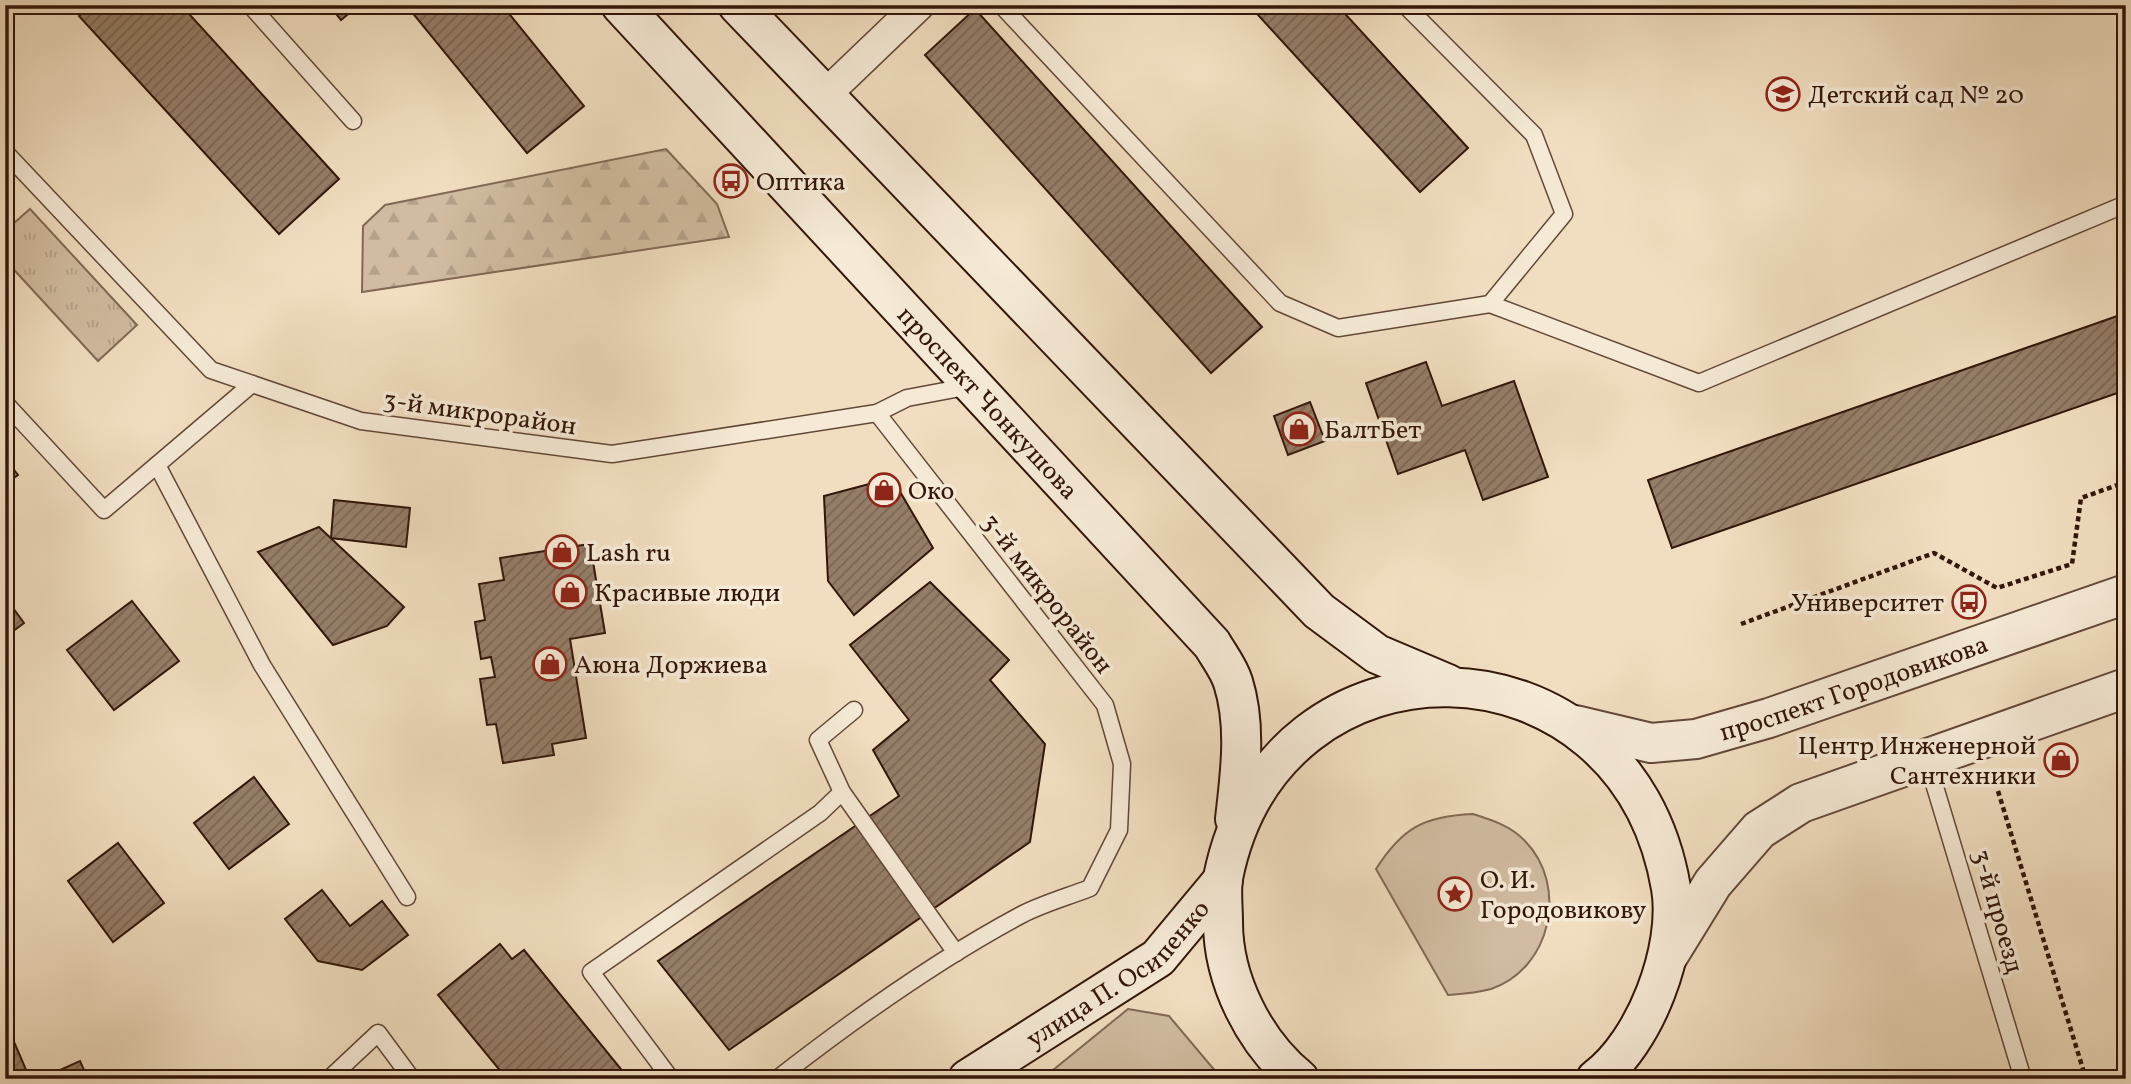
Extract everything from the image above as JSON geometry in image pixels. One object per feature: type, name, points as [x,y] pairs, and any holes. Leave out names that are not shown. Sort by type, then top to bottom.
[{"type":"main road","name":"проспект Чонкушова","points":[[621,5],[1212,644],[1232,680],[1238,705],[1241,761],[1228,864]]},
{"type":"main road","points":[[738,5],[823,97],[1319,611],[1377,654],[1451,685],[1516,696],[1575,725],[1623,770],[1656,827],[1671,891],[1668,956]]},
{"type":"main road","name":"проспект Городовикова","points":[[1575,725],[1651,743],[1696,739],[1769,718],[2126,594]]},
{"type":"main road","points":[[1299,1079],[1280,1063],[1243,1008],[1223,946],[1228,864],[1241,817],[1276,762],[1326,719],[1386,693],[1451,685]]},
{"type":"main road","points":[[1606,1076],[1646,1018],[1668,956],[1713,883],[1759,830],[1801,803],[2126,688]]},
{"type":"main road","name":"улица П. Осипенко","points":[[968,1079],[1158,958],[1228,864]]},
{"type":"street","points":[[823,97],[919,5]]},
{"type":"lane","points":[[250,5],[353,121]]},
{"type":"lane","points":[[1001,5],[1280,303],[1338,328],[1490,304],[1699,383],[2126,204]]},
{"type":"lane","points":[[1405,5],[1534,135],[1564,214],[1490,304]]},
{"type":"lane","name":"3-й микрорайон","points":[[5,152],[211,370],[361,421],[612,454],[877,413],[1105,705],[1122,764],[1119,830],[1090,888],[1023,914],[956,953],[830,1037],[777,1079]]},
{"type":"lane","points":[[5,403],[104,510],[252,384]]},
{"type":"lane","points":[[877,413],[907,398],[974,386]]},
{"type":"lane","points":[[157,465],[262,665],[407,897]]},
{"type":"lane","points":[[854,710],[818,740],[842,792],[956,953]]},
{"type":"lane","name":"3-й проезд","points":[[1926,757],[2023,1079]]},
{"type":"lane","points":[[671,1079],[590,972],[820,813],[842,792]]},
{"type":"lane","points":[[329,1079],[377,1033],[412,1079]]},
{"type":"path","points":[[1741,624],[1934,552],[1997,588],[2073,564],[2081,498],[2126,482]]},
{"type":"path","points":[[2069,747],[2076,760]]},
{"type":"path","points":[[1998,790],[2086,1079]]},
{"type":"green space","points":[[666,149],[717,204],[729,237],[362,292],[363,226],[385,205]]},
{"type":"green space","points":[[30,209],[137,325],[98,361],[5,260],[5,231]]},
{"type":"green space","points":[[1473,814],[1514,831],[1539,859],[1547,880],[1547,924],[1540,945],[1528,964],[1511,979],[1491,989],[1448,995],[1376,869],[1395,843],[1416,827],[1441,818]]},
{"type":"green space","points":[[1128,1009],[1169,1016],[1222,1079],[1042,1079]]},
{"type":"building","points":[[91,5],[181,5],[339,179],[279,234],[79,16]]},
{"type":"building","points":[[329,5],[359,5],[341,20]]},
{"type":"building","points":[[406,5],[502,5],[584,106],[527,153]]},
{"type":"building","points":[[1249,5],[1337,5],[1468,148],[1420,192]]},
{"type":"building","points":[[975,9],[1262,327],[1211,373],[925,55]]},
{"type":"building","points":[[2126,313],[2126,390],[1672,548],[1648,480]]},
{"type":"building","points":[[1426,362],[1442,406],[1514,381],[1548,477],[1483,500],[1465,450],[1398,474],[1366,383]]},
{"type":"building","name":"БалтБет","points":[[1310,402],[1325,441],[1288,455],[1274,416]]},
{"type":"building","points":[[5,458],[18,475],[5,484]]},
{"type":"building","points":[[892,478],[933,548],[854,615],[828,581],[824,496]]},
{"type":"building","points":[[334,500],[410,508],[406,547],[331,538]]},
{"type":"building","points":[[319,527],[404,607],[387,626],[333,645],[258,552]]},
{"type":"building","points":[[590,544],[605,633],[570,639],[586,738],[552,744],[554,755],[503,763],[496,724],[487,725],[480,679],[495,677],[491,657],[481,659],[475,622],[485,620],[479,584],[504,580],[500,558]]},
{"type":"building","points":[[930,582],[1009,660],[990,680],[1045,744],[1030,842],[729,1050],[658,961],[899,796],[873,750],[909,720],[850,645]]},
{"type":"building","points":[[5,597],[24,623],[5,637]]},
{"type":"building","points":[[132,601],[179,661],[114,710],[67,650]]},
{"type":"building","points":[[254,777],[289,824],[229,869],[194,823]]},
{"type":"building","points":[[118,843],[164,903],[113,942],[68,881]]},
{"type":"building","points":[[322,890],[350,926],[382,901],[408,935],[362,970],[318,961],[285,919]]},
{"type":"building","points":[[500,944],[512,959],[524,950],[629,1079],[507,1079],[438,995]]},
{"type":"building","points":[[5,1021],[30,1079],[5,1079]]},
{"type":"building","points":[[80,1061],[88,1079],[40,1079]]},
{"type":"place","name":"Детский сад № 20","points":[[1783,94]]},
{"type":"place","name":"Оптика","points":[[731,181]]},
{"type":"place","name":"БалтБет","points":[[1299,429]]},
{"type":"place","name":"Око","points":[[884,490]]},
{"type":"place","name":"Lash ru","points":[[562,552]]},
{"type":"place","name":"Красивые люди","points":[[570,592]]},
{"type":"place","name":"Университет","points":[[1969,602]]},
{"type":"place","name":"Аюна Доржиева","points":[[550,664]]},
{"type":"place","name":"Центр Инженерной Сантехники","points":[[2061,760]]},
{"type":"place","name":"О. И. Городовикову","points":[[1455,894]]}]
